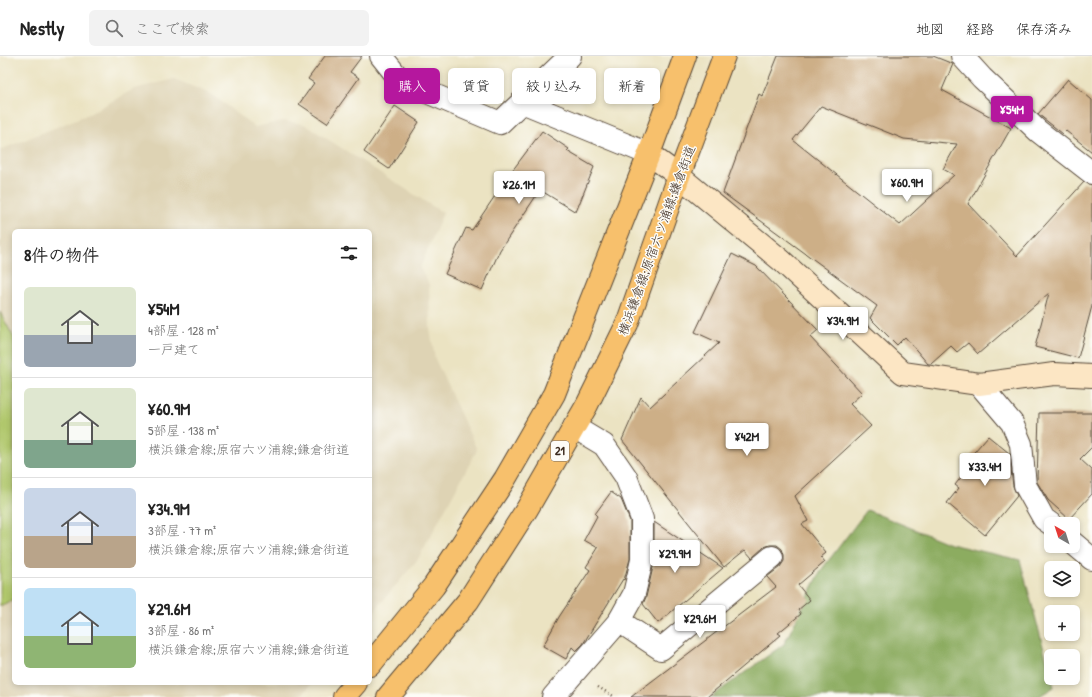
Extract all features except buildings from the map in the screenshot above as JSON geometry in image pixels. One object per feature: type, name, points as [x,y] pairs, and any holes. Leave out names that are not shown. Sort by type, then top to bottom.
[{"type":"main road","points":[[372,663],[434,586],[505,479],[554,394],[649,154],[685,56]]},
{"type":"main road","name":"横浜鎌倉線;原宿六ツ浦線;鎌倉街道","points":[[388,697],[468,601],[527,509],[587,405],[626,324],[724,56]]},
{"type":"main road","points":[[344,697],[354,685]]},
{"type":"street","points":[[382,56],[401,81],[500,123],[520,104]]},
{"type":"street","points":[[557,68],[570,56]]},
{"type":"street","points":[[962,56],[982,78],[1038,131],[1092,173]]},
{"type":"street","points":[[527,104],[649,154],[679,176],[782,262],[903,373],[979,384],[1054,374],[1092,376]]},
{"type":"street","points":[[979,384],[1012,423],[1022,444],[1026,485],[1044,519]]},
{"type":"street","points":[[553,697],[619,621],[634,594],[642,560],[642,518],[626,477],[604,445],[574,427]]},
{"type":"street","points":[[1080,549],[1092,559]]},
{"type":"street","points":[[619,621],[661,648],[772,557]]},
{"type":"shaded area","points":[[174,79],[211,94],[255,127],[283,121],[304,124],[443,213],[420,268],[429,284],[430,329],[435,359],[477,450],[418,559],[372,614],[372,229],[12,229],[12,685],[310,685],[300,697],[0,697],[0,150],[89,114],[134,89]]},
{"type":"green space","points":[[0,312],[12,334],[12,600],[0,606]]},
{"type":"green space","points":[[867,510],[950,544],[1020,560],[1044,650],[1044,685],[1053,685],[1054,687],[1038,697],[711,697],[784,644],[822,569]]}]
